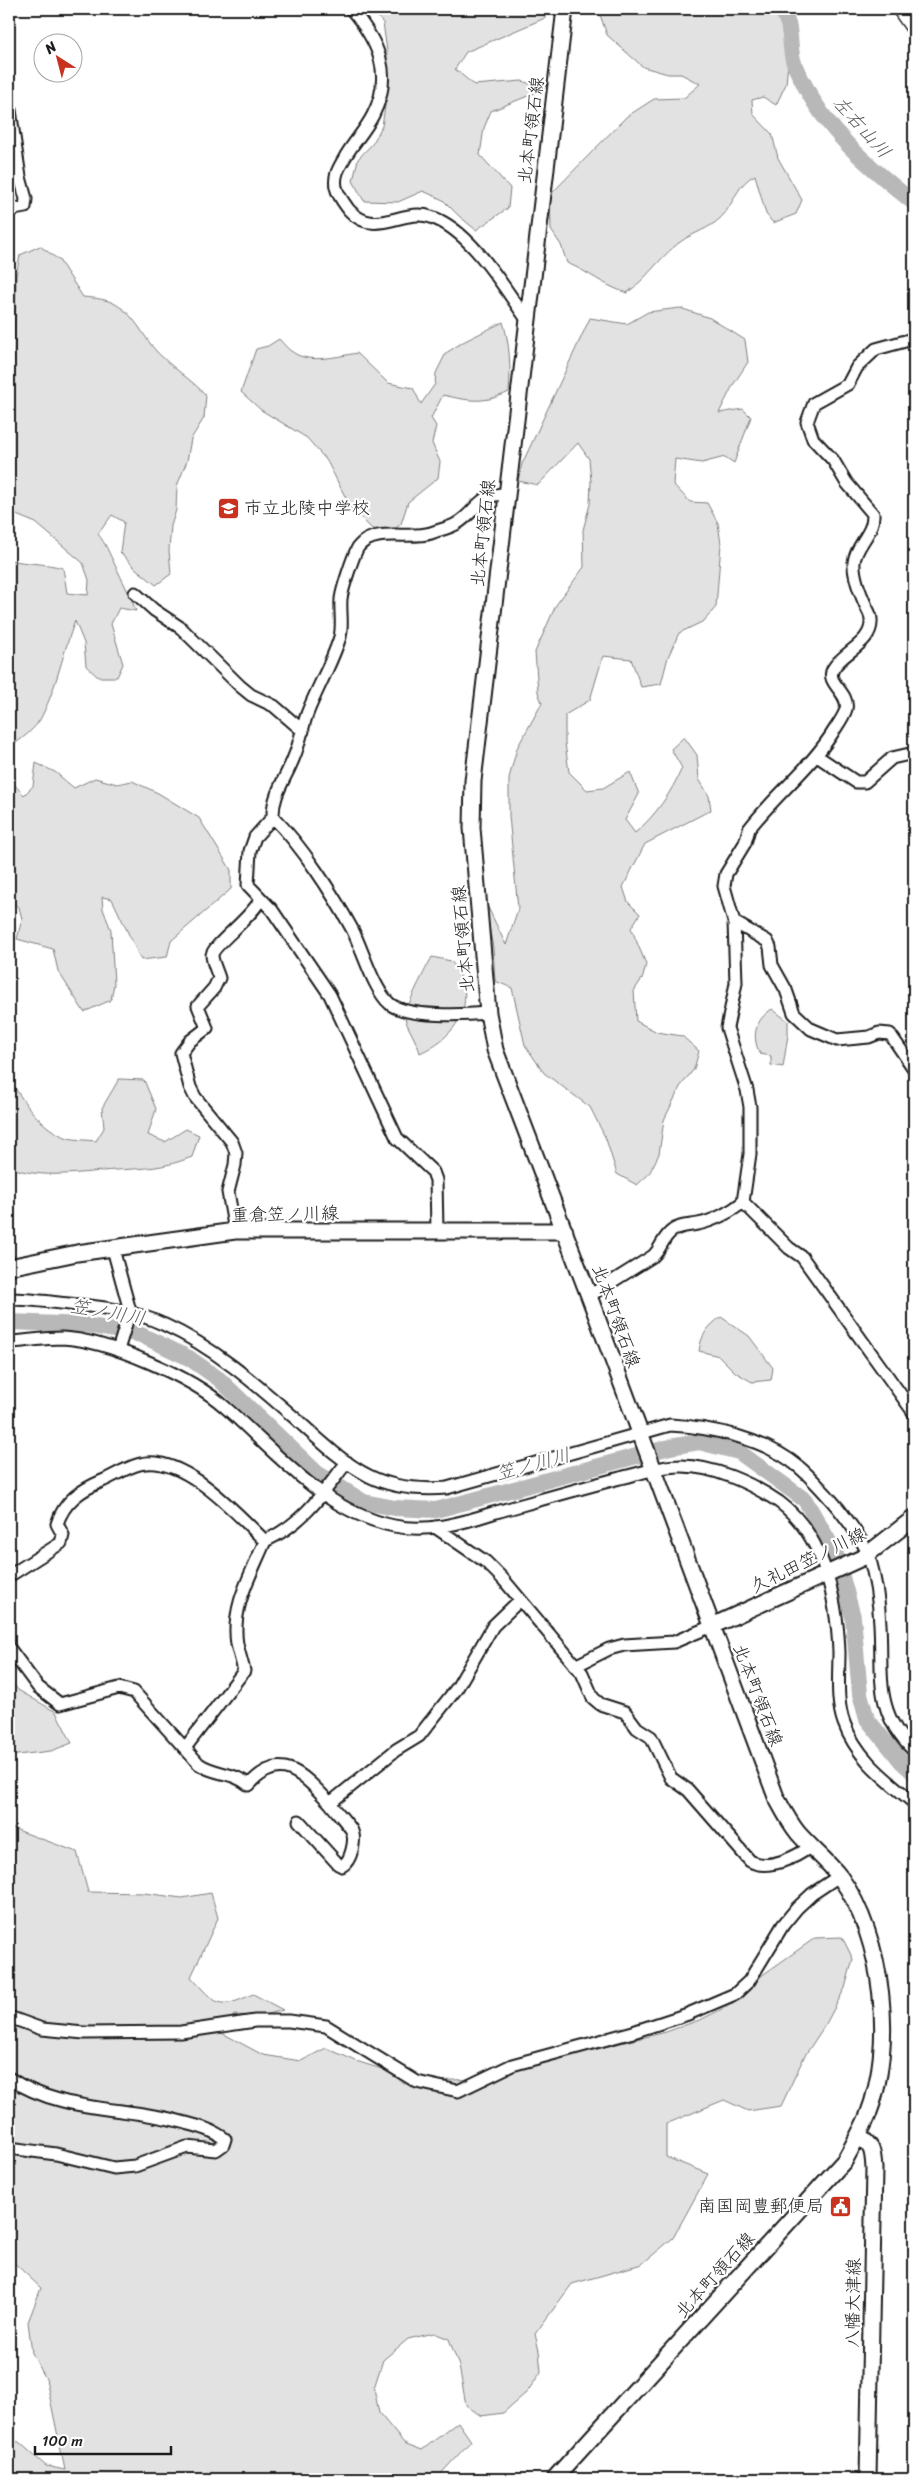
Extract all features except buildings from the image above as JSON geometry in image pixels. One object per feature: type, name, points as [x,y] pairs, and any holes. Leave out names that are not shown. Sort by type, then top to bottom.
[{"type":"highway","points":[[902,9],[914,26]]},
{"type":"main road","name":"北本町領石線","points":[[554,2479],[845,2160],[868,2115],[874,2094],[882,2038],[883,2004],[873,1951],[863,1920],[839,1876],[790,1821],[776,1797],[565,1231],[498,1060],[488,1013],[472,828],[473,781],[564,9]]},
{"type":"main road","name":"重倉笠ノ川線","points":[[9,1267],[77,1253],[235,1231],[565,1231]]},
{"type":"main road","name":"久礼田笠ノ川線","points":[[712,1626],[866,1555],[914,1518]]},
{"type":"main road","name":"八幡大津線","points":[[858,2136],[868,2142],[873,2151],[874,2160],[868,2479]]},
{"type":"street","points":[[350,9],[369,30],[376,44],[381,60],[382,80],[379,101],[373,117],[336,174],[336,188],[342,202],[361,219],[374,222],[387,223],[410,215],[422,214],[446,224],[478,253],[528,321]]},
{"type":"street","points":[[9,103],[20,177],[26,199],[24,207],[14,209]]},
{"type":"street","points":[[589,1296],[653,1256],[660,1250],[671,1231],[682,1226],[706,1222],[727,1213],[743,1202],[750,1154],[750,1107],[747,1090],[727,1028],[736,984],[734,922],[724,886],[726,874],[745,843],[748,829],[817,756],[846,709],[846,699],[832,679],[831,672],[835,665],[860,643],[870,629],[870,614],[855,574],[854,561],[873,523],[872,514],[846,482],[832,460],[813,440],[807,422],[814,403],[848,384],[857,367],[876,349],[909,340],[914,336]]},
{"type":"street","points":[[488,1013],[442,1016],[414,1012],[391,1004],[376,984],[359,944],[336,901],[274,817],[273,803],[294,758],[307,714],[340,636],[343,585],[358,547],[366,539],[376,536],[420,536],[439,530],[457,523],[483,499],[493,494],[506,494]]},
{"type":"street","points":[[135,593],[154,610],[181,628],[240,686],[251,695],[274,706],[303,731]]},
{"type":"street","points":[[817,756],[856,782],[865,782],[892,758],[914,753]]},
{"type":"street","points":[[274,817],[255,837],[250,851],[248,885],[260,900],[272,910],[330,995],[397,1138],[433,1172],[436,1180],[437,1230]]},
{"type":"street","points":[[235,1231],[228,1192],[236,1153],[232,1142],[190,1087],[181,1054],[190,1041],[207,1028],[198,1006],[214,988],[219,978],[212,956],[215,948],[240,926],[256,908],[260,900]]},
{"type":"street","points":[[734,922],[767,941],[770,947],[772,965],[786,990],[794,1013],[801,1021],[827,1037],[837,1040],[870,1037],[879,1033],[890,1034],[914,1068]]},
{"type":"street","points":[[743,1202],[782,1241],[802,1257],[914,1413]]},
{"type":"street","points":[[113,1249],[130,1313],[118,1349]]},
{"type":"street","points":[[9,1299],[107,1307],[166,1325],[226,1362],[261,1389],[346,1464],[370,1476],[395,1485],[426,1490],[447,1488],[670,1425],[702,1427],[764,1446],[797,1466],[823,1490],[848,1521],[866,1555],[880,1623],[880,1662],[884,1700],[894,1729],[914,1751]]},
{"type":"street","points":[[9,1342],[64,1338],[118,1349],[179,1375],[222,1404],[323,1492],[376,1522],[398,1527],[435,1527],[470,1520],[653,1469],[678,1466],[703,1468],[748,1485],[779,1502],[796,1519],[822,1556],[828,1574],[838,1648],[842,1720],[849,1735],[865,1759],[914,1803]]},
{"type":"street","points":[[9,1576],[61,1544],[63,1535],[58,1524],[60,1515],[73,1497],[86,1488],[140,1464],[166,1464],[185,1473],[222,1499],[265,1541]]},
{"type":"street","points":[[185,1748],[244,1671],[237,1644],[236,1620],[239,1598],[265,1541],[286,1532],[308,1513],[346,1464]]},
{"type":"street","points":[[435,1527],[486,1562],[587,1680],[593,1698],[605,1706],[625,1712],[638,1728],[651,1737],[671,1778],[688,1790],[750,1861],[757,1865],[770,1864],[798,1856],[811,1846]]},
{"type":"street","points":[[330,1804],[396,1750],[419,1736],[457,1688],[493,1626],[520,1600]]},
{"type":"street","points":[[575,1666],[609,1649],[624,1645],[674,1642],[712,1626]]},
{"type":"street","points":[[9,1648],[38,1687],[60,1704],[119,1688],[134,1692],[185,1748],[208,1770],[240,1777],[249,1785],[256,1777],[274,1768],[280,1766],[291,1768],[311,1783],[352,1830],[350,1857],[342,1866],[299,1821]]},
{"type":"street","points":[[9,2018],[42,2028],[84,2033],[182,2032],[255,2021],[289,2021],[326,2026],[417,2082],[453,2091],[512,2065],[642,2029],[688,2014],[735,1994],[750,1981],[783,1925],[797,1908],[812,1894],[839,1876]]},
{"type":"street","points":[[9,2078],[23,2087],[57,2101],[160,2116],[206,2128],[225,2139],[224,2145],[216,2150],[187,2147],[135,2166],[114,2168],[56,2154],[9,2148]]},
{"type":"shaded area","points":[[371,9],[544,9],[545,18],[466,52],[455,69],[474,85],[522,81],[545,89],[491,111],[484,128],[480,155],[510,188],[508,208],[476,230],[443,200],[423,191],[398,202],[364,201],[353,181],[358,159],[373,143],[382,126],[385,106],[387,51],[383,23]]},
{"type":"shaded area","points":[[598,9],[769,9],[780,19],[788,63],[786,84],[776,105],[763,97],[752,100],[753,114],[772,134],[778,158],[802,200],[796,214],[773,223],[766,214],[755,175],[741,187],[721,218],[677,244],[627,293],[611,287],[567,263],[561,245],[551,230],[550,195],[626,117],[654,99],[684,98],[700,84],[681,74],[668,74],[643,67],[607,35]]},
{"type":"shaded area","points":[[40,246],[59,260],[83,297],[109,301],[123,309],[157,352],[206,395],[204,418],[191,439],[187,461],[177,486],[176,510],[171,526],[169,550],[171,574],[156,585],[135,568],[120,552],[124,522],[112,515],[98,534],[129,593],[136,611],[119,608],[111,624],[123,664],[117,677],[98,677],[86,666],[84,643],[75,621],[52,693],[42,716],[32,730],[9,748],[9,560],[63,568],[67,593],[88,595],[89,580],[83,563],[36,523],[9,512],[9,409],[14,357],[16,276],[20,255]]},
{"type":"shaded area","points":[[680,308],[710,318],[745,340],[748,362],[733,385],[719,413],[743,409],[751,417],[734,463],[725,457],[702,463],[675,459],[673,484],[690,502],[707,503],[718,523],[721,544],[716,607],[704,621],[679,633],[668,657],[661,684],[641,687],[631,659],[603,656],[590,700],[565,715],[565,743],[569,772],[587,790],[603,788],[630,772],[639,794],[625,820],[635,833],[656,811],[678,777],[682,768],[671,749],[684,737],[697,755],[699,779],[709,796],[711,810],[645,844],[623,887],[628,902],[640,914],[631,928],[646,964],[643,977],[634,991],[636,1021],[657,1032],[682,1036],[699,1051],[694,1069],[680,1087],[664,1120],[659,1154],[649,1174],[637,1185],[617,1174],[606,1139],[590,1107],[544,1073],[525,1045],[512,988],[495,981],[493,948],[484,899],[506,945],[518,909],[509,816],[509,778],[517,748],[542,703],[538,692],[535,652],[556,605],[584,567],[583,530],[590,504],[591,481],[589,459],[578,443],[538,485],[518,481],[522,464],[590,318],[627,324],[648,312]]},
{"type":"shaded area","points":[[503,322],[509,357],[509,392],[484,400],[461,399],[443,395],[431,418],[436,426],[432,443],[440,462],[438,478],[408,502],[401,524],[392,531],[372,529],[351,508],[327,461],[307,438],[261,410],[241,392],[256,349],[268,346],[279,339],[292,352],[308,358],[317,359],[357,353],[388,383],[413,388],[421,404],[435,384],[436,373],[446,353],[463,342]]},
{"type":"shaded area","points":[[36,763],[55,772],[74,788],[95,778],[117,784],[132,781],[158,793],[199,818],[231,870],[231,889],[171,941],[167,957],[141,960],[112,899],[102,897],[103,909],[111,930],[114,984],[111,1000],[84,1012],[58,971],[53,949],[17,939],[22,919],[19,907],[9,902],[9,779],[24,795],[33,786]]},
{"type":"shaded area","points":[[432,957],[451,961],[460,975],[464,988],[464,1002],[455,1026],[446,1036],[420,1053],[405,1017],[412,996]]},
{"type":"shaded area","points":[[772,1009],[788,1021],[788,1035],[783,1067],[771,1065],[771,1056],[760,1054],[757,1047],[755,1035],[758,1023]]},
{"type":"shaded area","points":[[9,1077],[33,1113],[49,1128],[68,1138],[96,1141],[104,1128],[102,1108],[119,1079],[144,1080],[156,1109],[148,1135],[165,1142],[186,1129],[199,1135],[192,1157],[154,1167],[62,1174],[35,1173],[9,1167]]},
{"type":"shaded area","points":[[721,1317],[749,1336],[773,1368],[771,1380],[752,1382],[735,1372],[719,1356],[699,1351],[701,1340],[706,1331]]},
{"type":"shaded area","points":[[9,1678],[18,1690],[56,1712],[72,1743],[51,1751],[9,1756]]},
{"type":"shaded area","points":[[9,1827],[77,1852],[88,1892],[144,1893],[182,1898],[211,1893],[218,1918],[191,1977],[212,1999],[218,2002],[232,2002],[253,1994],[283,2010],[261,2016],[234,2015],[222,2033],[263,2055],[301,2061],[326,2048],[356,2061],[401,2075],[435,2081],[473,2079],[666,2032],[702,2019],[740,2000],[761,1976],[815,1938],[842,1937],[853,1959],[845,1988],[827,2022],[804,2057],[781,2106],[748,2111],[724,2100],[666,2124],[666,2157],[708,2174],[673,2238],[642,2264],[572,2284],[535,2334],[541,2372],[527,2392],[503,2413],[481,2416],[466,2405],[459,2366],[449,2339],[434,2333],[408,2339],[383,2360],[374,2388],[379,2413],[404,2443],[422,2450],[458,2422],[471,2441],[436,2479],[9,2479],[9,2441],[19,2442],[46,2466],[65,2470],[46,2379],[32,2353],[28,2322],[41,2288],[9,2258]]},
{"type":"waterway","name":"左右山川","points":[[780,9],[787,20],[793,61],[812,99],[824,117],[851,148],[914,203]]},
{"type":"waterway","name":"笠ノ川川","points":[[9,1322],[86,1325],[141,1335],[189,1358],[219,1379],[317,1473],[364,1502],[395,1508],[436,1510],[670,1447],[699,1442],[739,1452],[805,1500],[835,1552],[853,1617],[860,1694],[867,1719],[901,1761],[914,1773]]},
{"type":"place","name":"市立北陵中学校","points":[[228,508]]},
{"type":"place","name":"南国岡豊郵便局","points":[[840,2206]]}]
